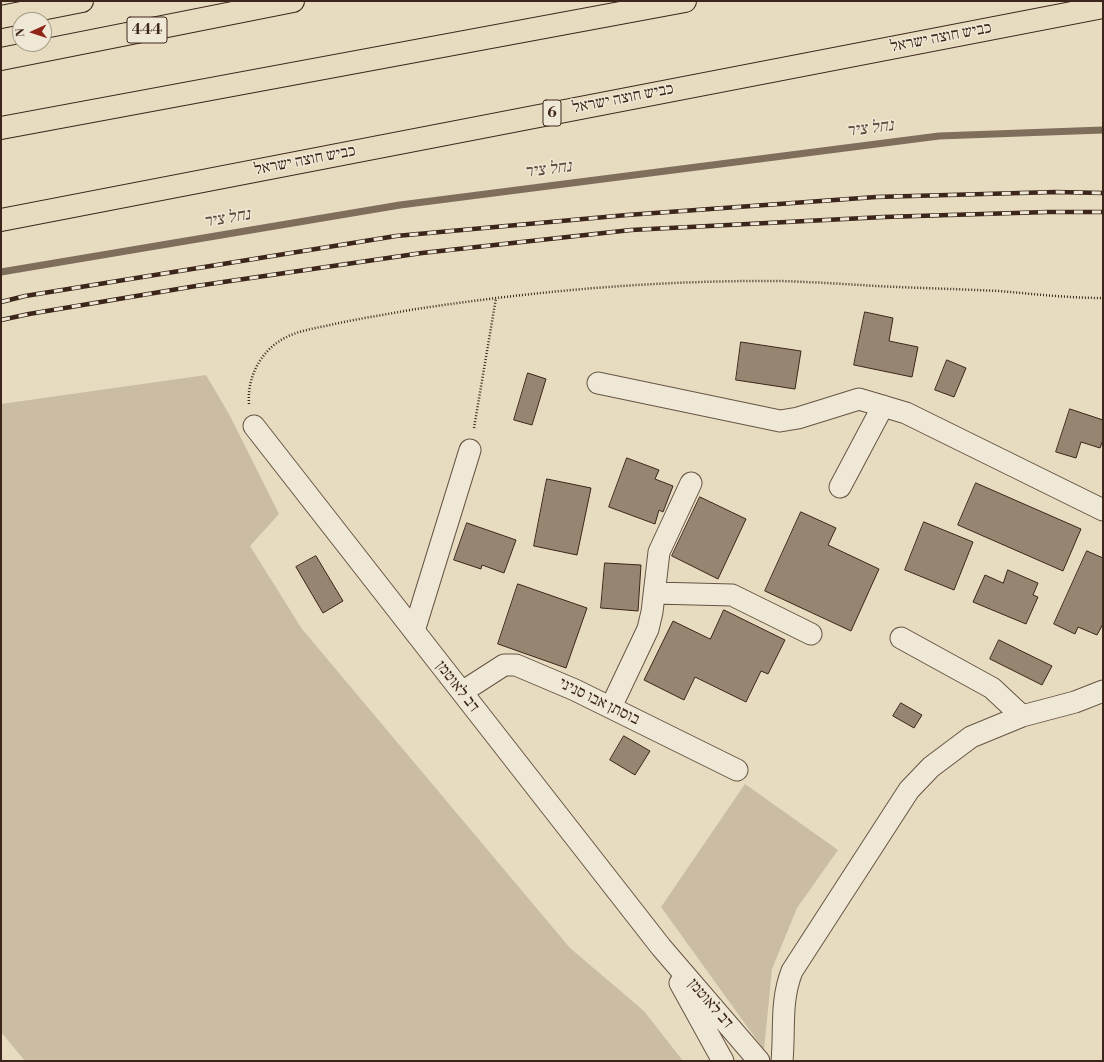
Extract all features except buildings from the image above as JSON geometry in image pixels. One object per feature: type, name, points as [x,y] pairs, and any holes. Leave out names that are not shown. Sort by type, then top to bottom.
[{"type":"main road","points":[[1,17],[82,1]]},
{"type":"main road","name":"444","points":[[1,59],[293,1]]},
{"type":"main road","points":[[1,128],[685,1]]},
{"type":"main road","name":"כביש חוצה ישראל","points":[[1,220],[1103,7]]},
{"type":"street","points":[[598,383],[780,421],[798,418],[859,399],[906,413],[1103,510]]},
{"type":"street","points":[[840,487],[883,406]]},
{"type":"street","name":"דב לאוטמן","points":[[254,426],[661,947],[759,1061]]},
{"type":"street","points":[[414,631],[470,450]]},
{"type":"street","points":[[611,707],[648,629],[652,612],[659,552],[691,483]]},
{"type":"street","points":[[654,593],[732,595],[811,634]]},
{"type":"street","points":[[901,638],[992,688],[1022,716]]},
{"type":"street","name":"בוסתן אבו סניני","points":[[462,692],[504,664],[516,664],[611,707],[737,770]]},
{"type":"street","points":[[782,1061],[784,1005],[787,985],[792,971],[909,790],[931,767],[971,737],[1022,716],[1075,702],[1103,691]]},
{"type":"street","name":"דב לאוטמן","points":[[661,947],[723,1061]]},
{"type":"path","points":[[254,426],[250,411],[250,384],[254,371],[268,350],[290,335],[303,330],[381,315],[496,298],[622,286],[705,281],[791,282],[998,291],[1079,298],[1103,298]]},
{"type":"path","points":[[470,450],[496,298]]},
{"type":"shaded area","points":[[206,375],[229,414],[279,514],[250,546],[302,629],[570,948],[644,1011],[683,1061],[25,1061],[1,1032],[1,404]]},
{"type":"shaded area","points":[[745,784],[838,850],[797,908],[772,969],[764,1050],[661,907]]},
{"type":"waterway","name":"נחל ציר","points":[[1,272],[400,205],[939,136],[1103,130]]},
{"type":"railway","points":[[1,302],[25,296],[396,236],[627,215],[876,197],[1056,192],[1103,193]]},
{"type":"railway","points":[[1,320],[196,286],[422,253],[631,230],[884,217],[1048,212],[1103,212]]}]
